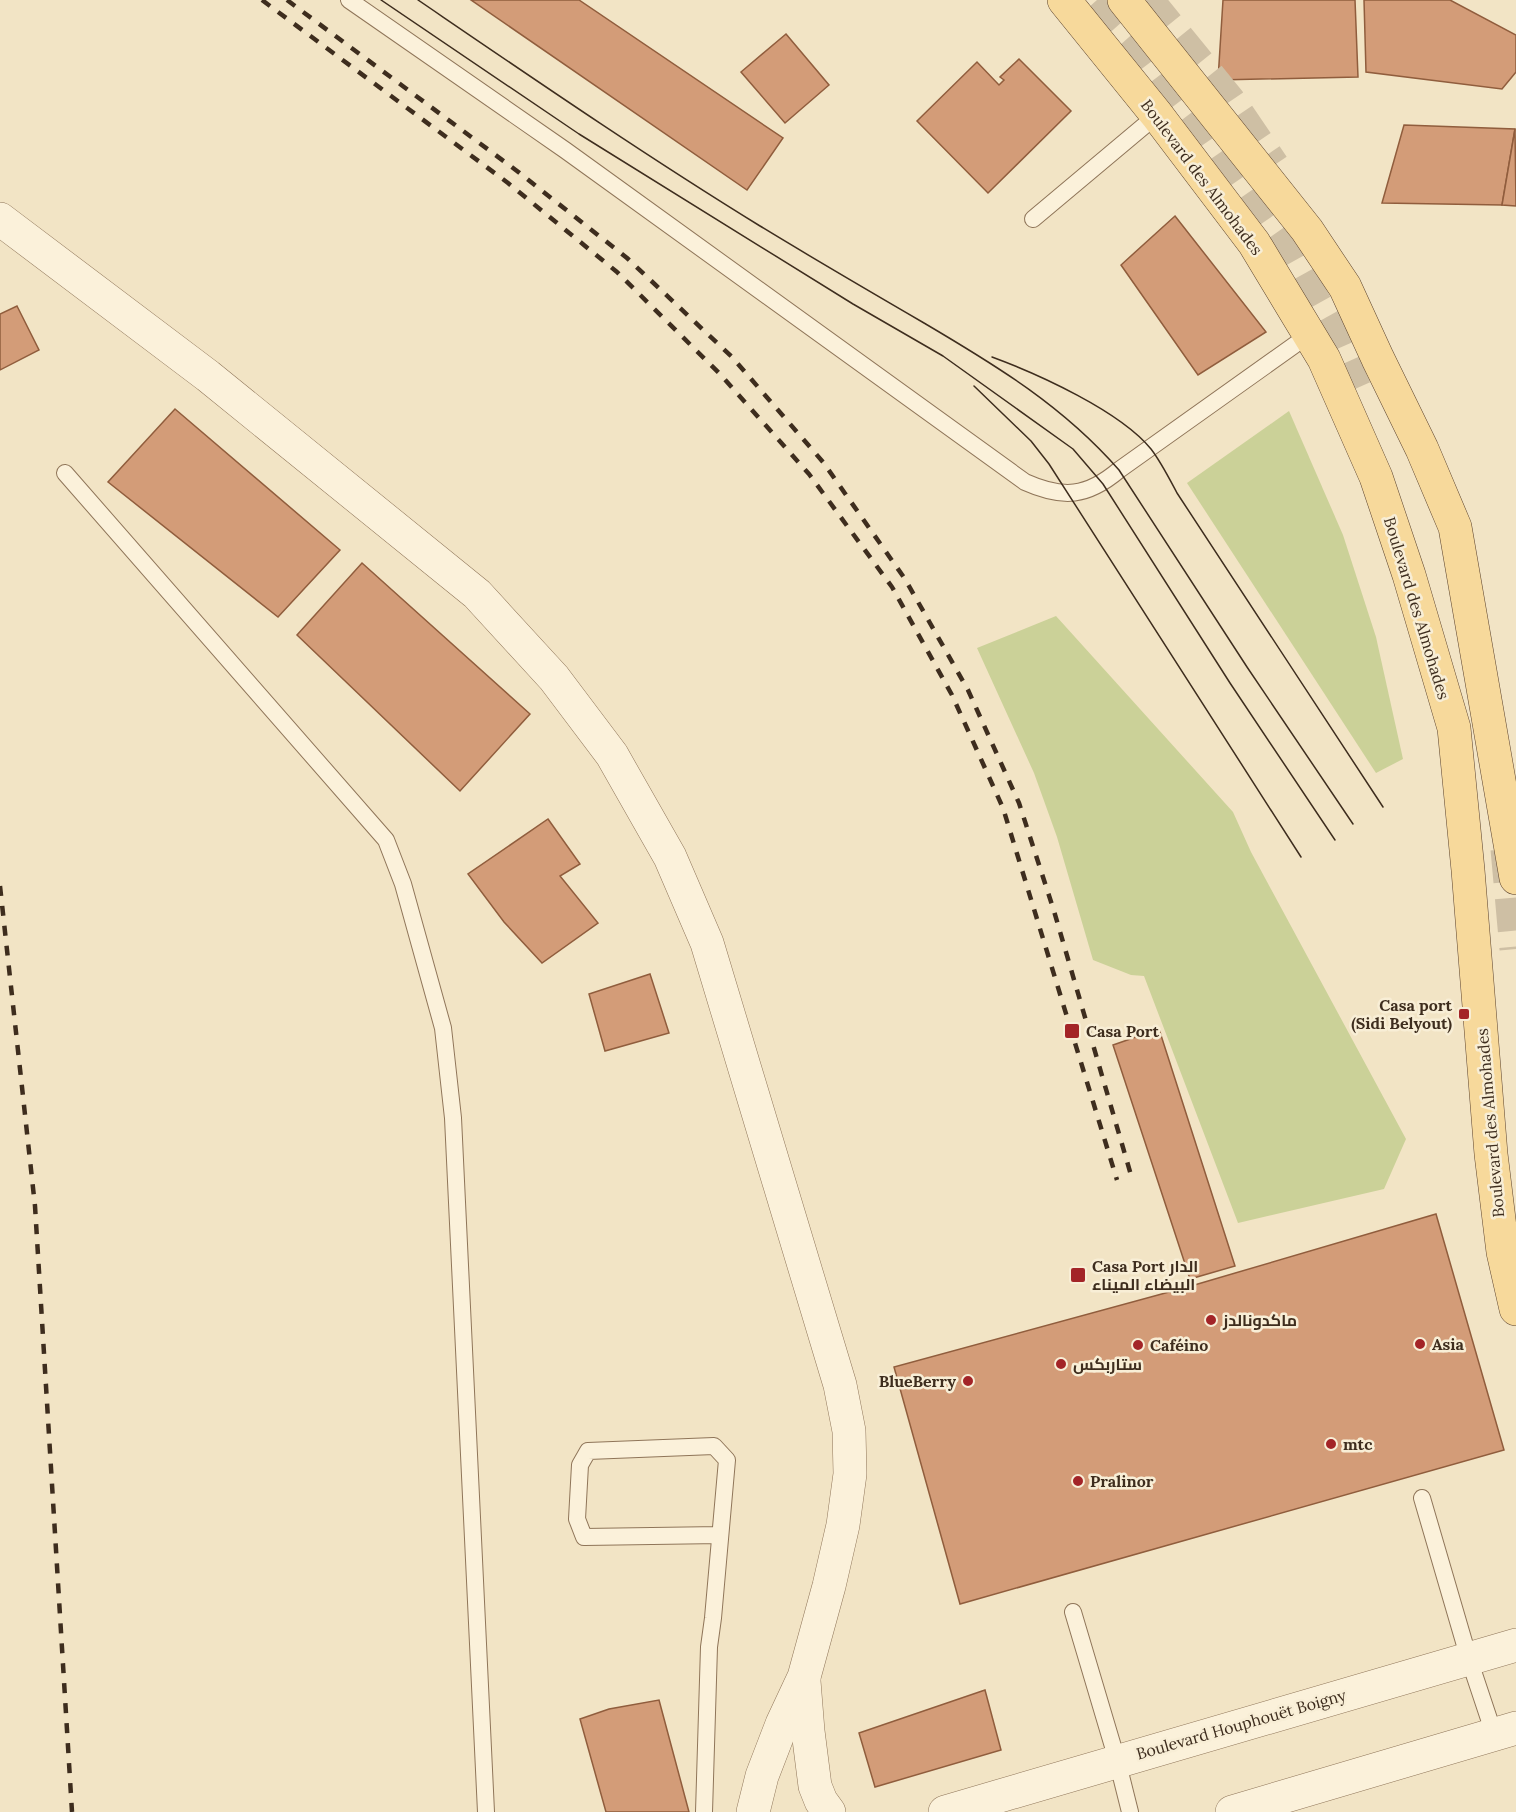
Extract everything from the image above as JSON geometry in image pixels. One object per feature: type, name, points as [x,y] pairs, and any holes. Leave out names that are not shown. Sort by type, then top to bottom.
[{"type":"main road","name":"Boulevard des Almohades","points":[[1064,0],[1157,116],[1254,243],[1324,359],[1376,477],[1409,575],[1454,728],[1491,1154],[1503,1252],[1516,1309]]},
{"type":"main road","points":[[1124,0],[1320,249],[1345,287],[1422,449],[1455,527],[1516,878]]},
{"type":"street","points":[[0,219],[218,384],[477,594],[554,678],[612,755],[670,857],[707,943],[837,1374],[849,1431],[850,1474],[843,1525],[829,1586],[804,1677],[782,1724],[762,1776],[753,1812]]},
{"type":"street","name":"Boulevard Houphouët Boigny","points":[[959,1810],[1117,1760],[1516,1645]]},
{"type":"street","points":[[804,1677],[815,1786],[821,1801],[829,1812]]},
{"type":"street","points":[[1232,1812],[1505,1731]]},
{"type":"lane","points":[[349,0],[565,150],[1025,482],[1045,491],[1068,495],[1103,484],[1119,470],[1310,334]]},
{"type":"lane","points":[[1033,219],[1157,116]]},
{"type":"lane","points":[[65,473],[386,840],[403,884],[442,1028],[453,1118],[486,1812]]},
{"type":"lane","points":[[704,1812],[709,1647],[713,1618],[727,1460],[714,1446],[588,1451],[580,1465],[577,1519],[584,1537],[720,1535]]},
{"type":"lane","points":[[1422,1498],[1469,1659],[1505,1731]]},
{"type":"lane","points":[[1073,1612],[1130,1812]]},
{"type":"green space","points":[[1289,411],[1343,535],[1376,637],[1403,759],[1376,773],[1187,483]]},
{"type":"green space","points":[[1056,616],[1233,812],[1251,852],[1406,1139],[1384,1189],[1238,1223],[1144,976],[1131,975],[1093,960],[1057,837],[1034,773],[977,648]]},
{"type":"building","points":[[471,0],[579,0],[783,138],[747,190]]},
{"type":"building","points":[[1223,0],[1355,0],[1358,77],[1218,80]]},
{"type":"building","points":[[1364,0],[1450,0],[1516,35],[1516,72],[1502,89],[1366,72]]},
{"type":"building","points":[[786,34],[829,85],[785,123],[741,72]]},
{"type":"building","points":[[1019,59],[1071,111],[988,193],[917,121],[977,62],[999,85],[1004,80],[1000,77]]},
{"type":"building","points":[[1404,125],[1515,129],[1502,205],[1382,203]]},
{"type":"building","points":[[1515,129],[1516,206],[1502,205]]},
{"type":"building","points":[[1175,216],[1266,332],[1198,375],[1121,265]]},
{"type":"building","points":[[17,306],[39,350],[0,370],[0,314]]},
{"type":"building","points":[[175,409],[340,550],[278,617],[108,482]]},
{"type":"building","points":[[362,563],[530,714],[460,791],[297,635]]},
{"type":"building","points":[[548,819],[580,864],[560,876],[598,923],[542,963],[504,922],[468,874]]},
{"type":"building","points":[[650,974],[669,1033],[605,1051],[589,994]]},
{"type":"building","points":[[1159,1029],[1235,1266],[1190,1279],[1113,1045]]},
{"type":"building","points":[[1436,1214],[1504,1450],[960,1604],[894,1367],[1191,1286]]},
{"type":"building","points":[[985,1690],[1001,1750],[875,1787],[859,1733]]},
{"type":"building","points":[[659,1700],[689,1812],[606,1812],[580,1719],[609,1709]]},
{"type":"tunnel","points":[[1097,0],[1134,42],[1206,137],[1291,260],[1325,321],[1355,389]]},
{"type":"tunnel","points":[[1147,0],[1229,101],[1273,166]]},
{"type":"tunnel","points":[[1507,849],[1516,949]]},
{"type":"tram line","points":[[381,0],[579,134],[853,304],[943,356],[1073,449],[1103,484],[1230,683],[1335,840]]},
{"type":"tram line","points":[[418,0],[716,199],[1003,372],[1075,426],[1119,470],[1247,667],[1353,824]]},
{"type":"tram line","points":[[992,357],[1077,395],[1120,421],[1151,449],[1177,493],[1383,807]]},
{"type":"tram line","points":[[974,386],[1031,441],[1049,464],[1301,857]]},
{"type":"railway","points":[[262,0],[508,183],[617,272],[719,373],[809,474],[892,587],[952,695],[1003,808],[1117,1180]]},
{"type":"railway","points":[[287,0],[517,171],[627,258],[732,357],[823,462],[905,579],[968,690],[1019,803],[1054,911],[1131,1175]]},
{"type":"railway","points":[[0,886],[35,1206],[72,1812]]},
{"type":"place","name":"Casa port (Sidi Belyout)","points":[[1464,1014]]},
{"type":"place","name":"Casa Port","points":[[1072,1031]]},
{"type":"place","name":"Casa Port الدار البيضاء الميناء","points":[[1078,1275]]},
{"type":"place","name":"ماكدونالدز","points":[[1211,1320]]},
{"type":"place","name":"Asia","points":[[1420,1344]]},
{"type":"place","name":"Caféino","points":[[1138,1345]]},
{"type":"place","name":"ستاربكس","points":[[1061,1364]]},
{"type":"place","name":"BlueBerry","points":[[968,1381]]},
{"type":"place","name":"mtc","points":[[1331,1444]]},
{"type":"place","name":"Pralinor","points":[[1078,1481]]}]
